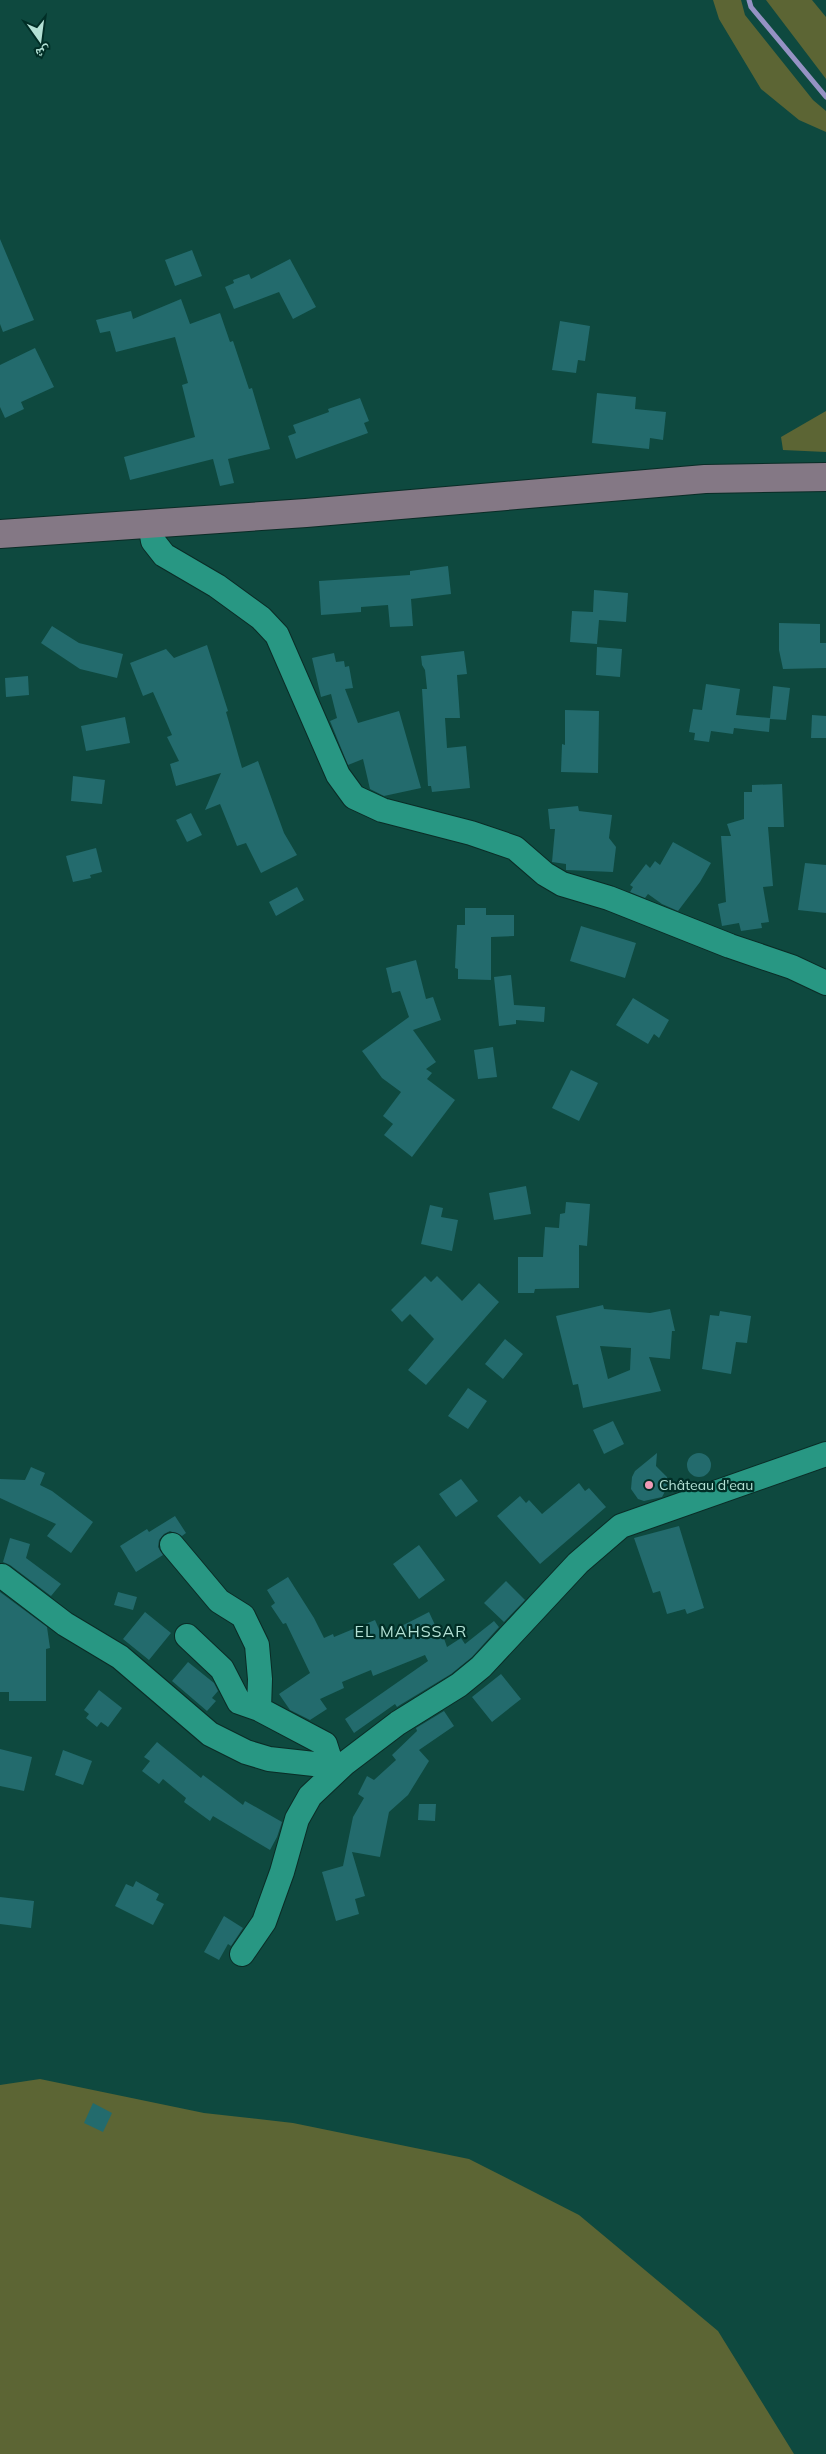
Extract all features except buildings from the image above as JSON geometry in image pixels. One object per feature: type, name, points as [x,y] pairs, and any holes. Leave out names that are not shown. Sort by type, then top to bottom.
[{"type":"main road","points":[[0,534],[306,513],[706,479],[826,478]]},
{"type":"street","points":[[150,523],[153,541],[164,555],[217,586],[261,618],[277,635],[338,775],[354,797],[382,810],[471,833],[515,848],[545,874],[562,884],[609,898],[730,946],[792,967],[826,984]]},
{"type":"street","points":[[242,1954],[264,1922],[282,1872],[297,1819],[310,1796],[338,1765],[398,1723],[458,1685],[481,1667],[578,1563],[621,1526],[826,1454]]},
{"type":"street","points":[[172,1545],[219,1601],[243,1616],[257,1645],[260,1679],[259,1709]]},
{"type":"street","points":[[2,1576],[65,1624],[120,1657],[210,1734],[246,1752],[269,1759],[338,1765]]},
{"type":"street","points":[[187,1636],[222,1669],[239,1702],[259,1709],[325,1744],[338,1765]]},
{"type":"green space","points":[[713,0],[741,0],[745,15],[813,100],[826,111],[826,132],[799,120],[761,89],[719,19]]},
{"type":"green space","points":[[766,0],[812,0],[826,17],[826,79]]},
{"type":"green space","points":[[826,411],[826,452],[783,450],[781,437]]},
{"type":"green space","points":[[40,2079],[204,2113],[293,2123],[469,2159],[579,2215],[718,2331],[794,2454],[0,2454],[0,2085]]},
{"type":"waterway","points":[[749,0],[751,7],[826,97]]},
{"type":"place","name":"Château d'eau","points":[[649,1485]]},
{"type":"district","name":"EL MAHSSAR","points":[[411,1631]]}]
